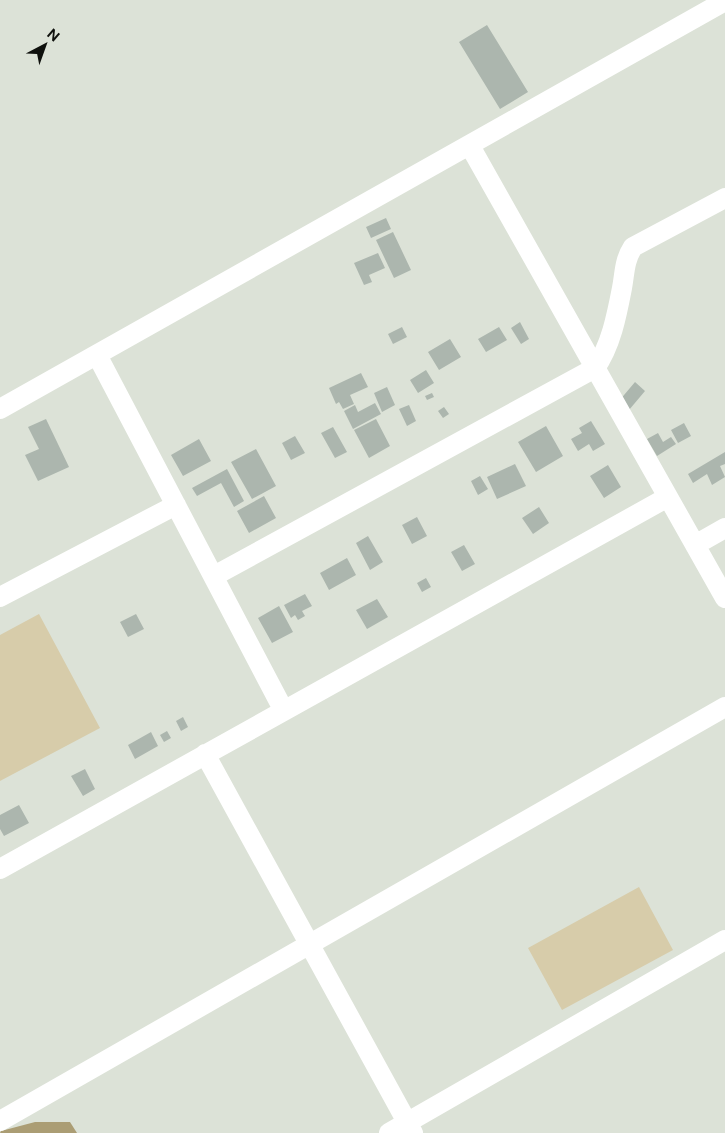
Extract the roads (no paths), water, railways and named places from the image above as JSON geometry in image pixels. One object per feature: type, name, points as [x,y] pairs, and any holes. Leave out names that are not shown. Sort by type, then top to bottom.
[{"type":"street","points":[[0,409],[725,1]]},
{"type":"street","points":[[470,146],[725,598]]},
{"type":"street","points":[[214,576],[595,368],[601,360],[617,314],[626,258],[633,248],[725,198]]},
{"type":"street","points":[[97,355],[284,711]]},
{"type":"street","points":[[0,869],[668,497]]},
{"type":"street","points":[[1,594],[176,505]]},
{"type":"street","points":[[695,545],[725,528]]},
{"type":"street","points":[[0,1121],[725,707]]},
{"type":"street","points":[[206,754],[410,1128]]},
{"type":"street","points":[[389,1133],[410,1128],[725,940]]}]
